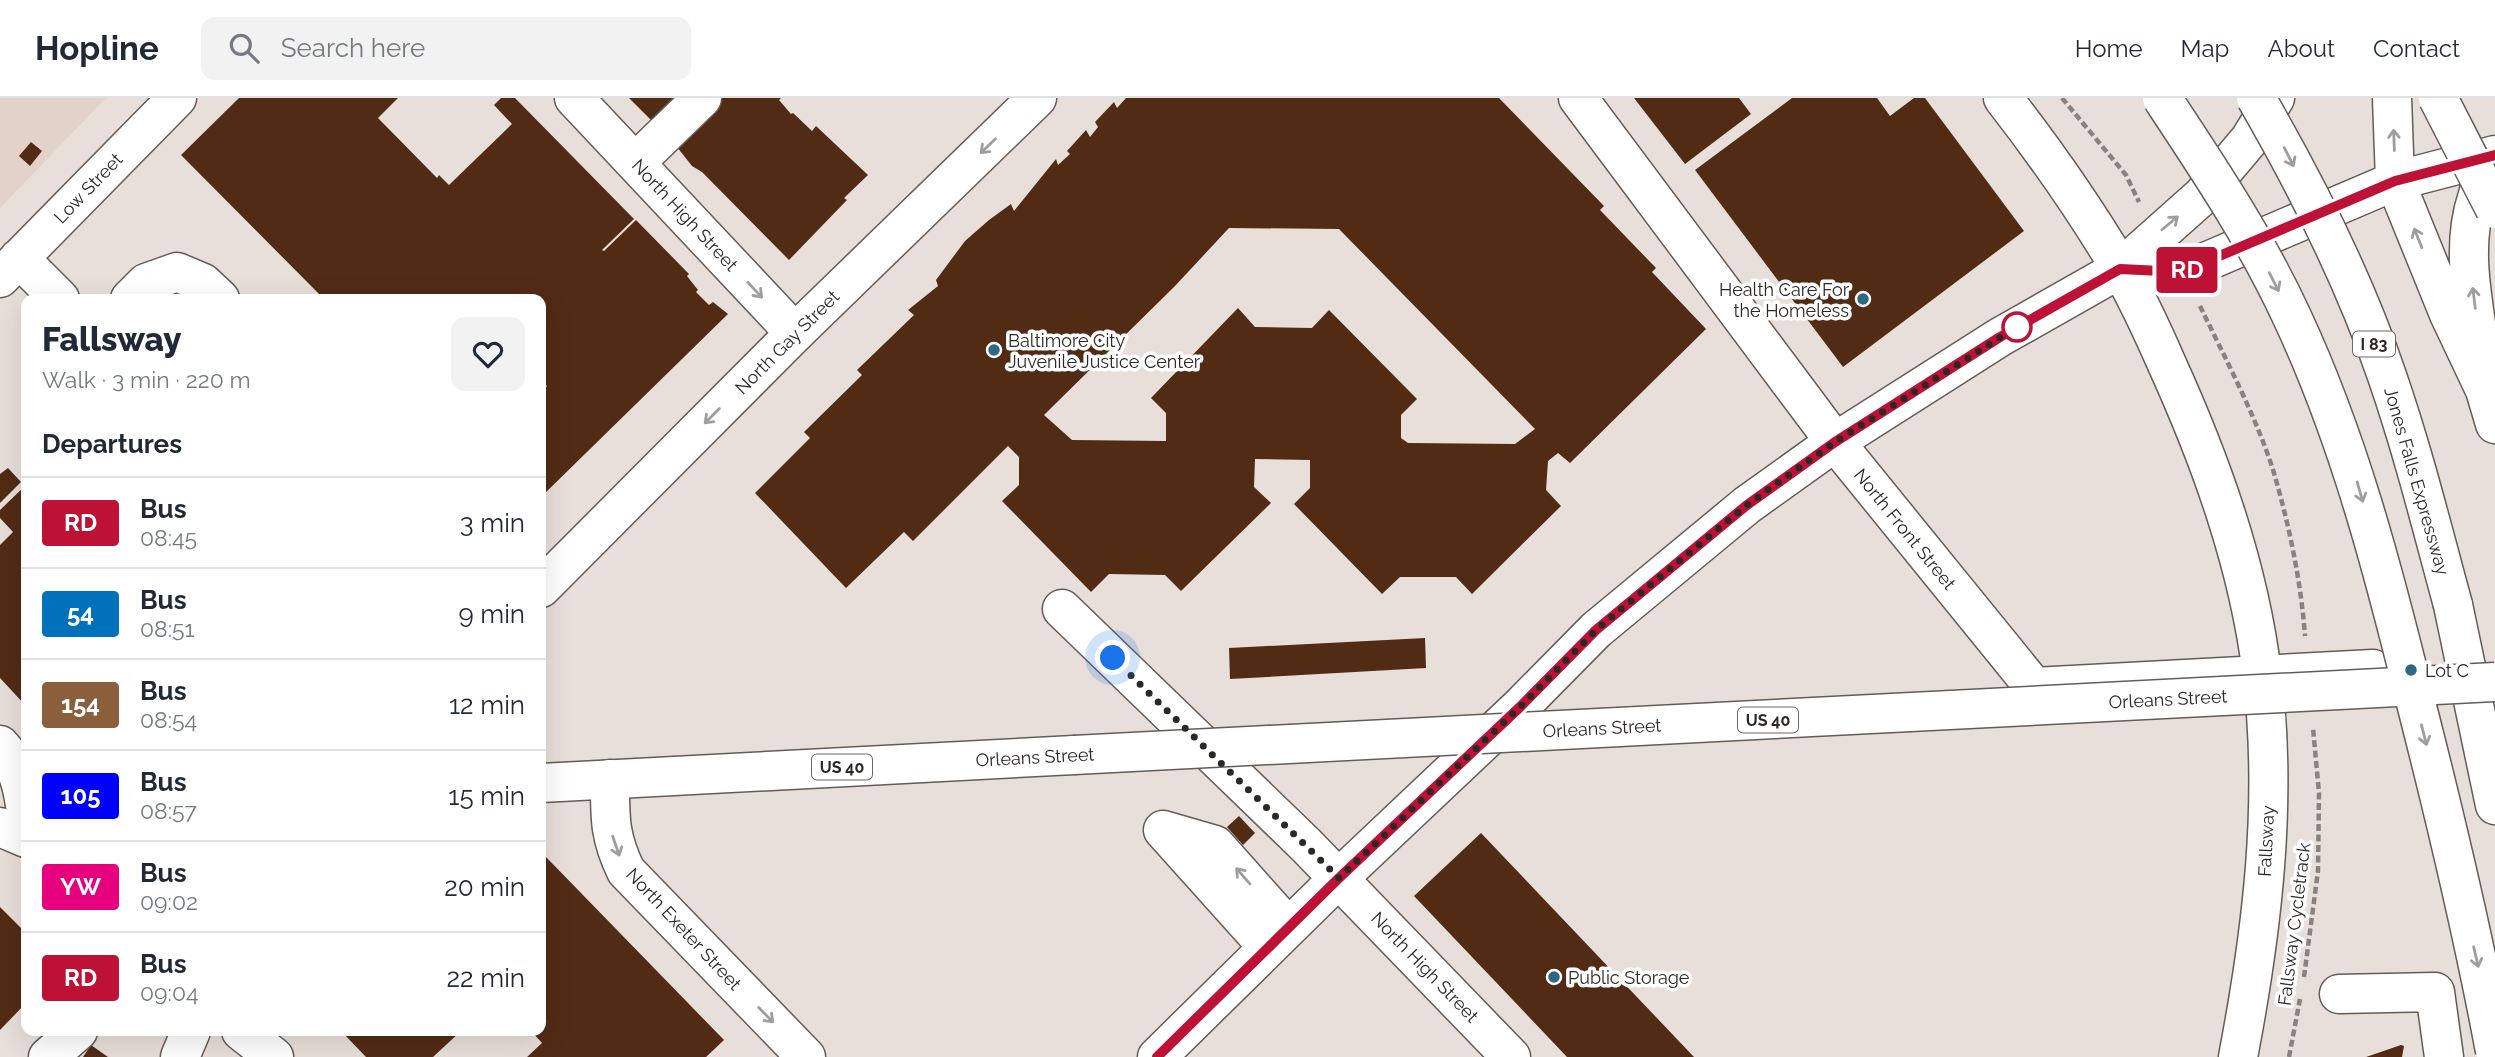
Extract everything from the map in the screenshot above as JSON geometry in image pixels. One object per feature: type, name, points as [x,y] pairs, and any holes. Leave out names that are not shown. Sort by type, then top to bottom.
[{"type":"main road","name":"Low Street","points":[[10,268],[177,98]]},
{"type":"main road","name":"North High Street","points":[[574,98],[795,333]]},
{"type":"main road","points":[[636,162],[702,98]]},
{"type":"main road","name":"North Gay Street","points":[[546,584],[795,333],[1037,98]]},
{"type":"main road","name":"North Front Street","points":[[1578,98],[1835,442],[2034,687],[2262,674]]},
{"type":"main road","name":"Fallsway","points":[[2003,98],[2068,186],[2120,269],[2149,324],[2198,433],[2252,612],[2262,674],[2268,772],[2265,873],[2256,951],[2238,1057]]},
{"type":"main road","points":[[2162,98],[2255,244],[2291,315],[2326,395],[2355,476],[2385,578],[2434,774],[2495,1051]]},
{"type":"main road","name":"Jones Falls Expressway","points":[[2256,98],[2287,153],[2346,273],[2386,374],[2420,480],[2453,605],[2495,805]]},
{"type":"main road","points":[[1157,1057],[1339,878],[1520,707],[1596,630],[1747,505],[1835,442],[2000,337],[2120,269],[2202,196],[2250,139],[2275,98]]},
{"type":"main road","points":[[2392,98],[2395,181],[2490,407]]},
{"type":"main road","points":[[2438,98],[2495,209]]},
{"type":"main road","points":[[2120,269],[2182,272],[2395,181],[2495,155]]},
{"type":"main road","points":[[2490,407],[2468,246],[2471,216],[2485,173],[2495,166]]},
{"type":"main road","points":[[10,268],[52,294]]},
{"type":"main road","points":[[135,294],[146,283],[177,272],[203,283],[215,294]]},
{"type":"main road","name":"North High Street","points":[[1062,609],[1339,878],[1511,1057]]},
{"type":"main road","points":[[2262,674],[2373,669]]},
{"type":"main road","name":"Orleans Street","points":[[546,783],[2495,682]]},
{"type":"main road","points":[[0,745],[6,751],[21,782]]},
{"type":"main road","name":"North Exeter Street","points":[[610,779],[611,832],[626,871],[806,1057]]},
{"type":"main road","points":[[0,818],[21,816]]},
{"type":"main road","points":[[0,827],[21,836]]},
{"type":"main road","points":[[2320,992],[2435,992],[2444,1057]]},
{"type":"main road","points":[[48,1057],[72,1036]]},
{"type":"path","points":[[2062,98],[2126,175],[2142,208]]},
{"type":"path","points":[[2196,298],[2241,393],[2273,471],[2291,543],[2304,615]]},
{"type":"path","name":"Fallsway Cycletrack","points":[[2303,979],[2318,871],[2319,793]]},
{"type":"path","name":"Fallsway Cycletrack","points":[[2289,1057],[2320,992]]},
{"type":"shaded area","points":[[0,98],[106,98],[0,208]]},
{"type":"building","points":[[239,98],[398,98],[378,118],[437,178],[439,175],[449,185],[512,124],[494,105],[501,98],[515,98],[634,219],[602,250],[636,220],[689,274],[687,276],[698,290],[696,292],[709,305],[713,302],[728,314],[546,492],[546,294],[319,294],[181,155]]},
{"type":"building","points":[[629,98],[689,98],[659,128]]},
{"type":"building","points":[[717,98],[781,98],[779,100],[791,114],[812,131],[816,126],[868,175],[789,260],[702,172],[692,166],[673,142]]},
{"type":"building","name":"Baltimore City Juvenile Justice Center","points":[[1126,98],[1499,98],[1604,206],[1600,210],[1656,268],[1652,272],[1706,329],[1570,463],[1558,453],[1548,461],[1546,490],[1561,506],[1472,594],[1456,577],[1400,577],[1382,594],[1294,504],[1310,488],[1310,460],[1255,459],[1254,487],[1271,503],[1181,591],[1165,575],[1109,574],[1091,592],[1002,501],[1019,485],[1019,457],[1008,446],[913,541],[904,532],[846,588],[755,493],[810,438],[804,432],[862,375],[857,370],[914,315],[908,310],[938,286],[936,280],[965,241],[1011,204],[1014,211],[1056,159],[1058,165],[1070,154],[1067,151],[1086,130],[1090,137],[1098,127],[1095,122],[1114,102],[1117,108]],"holes":[[[1229,228],[1339,229],[1535,429],[1515,444],[1408,443],[1401,438],[1401,415],[1417,399],[1329,310],[1312,328],[1255,327],[1238,308],[1151,398],[1166,413],[1166,441],[1072,440],[1044,415],[1175,286]]]},
{"type":"building","points":[[1634,98],[1739,98],[1751,114],[1685,164]]},
{"type":"building","name":"Health Care For the Homeless","points":[[1792,98],[1877,98],[1890,116],[1914,98],[1925,98],[2024,231],[1843,367],[1695,170]]},
{"type":"building","points":[[31,142],[42,151],[30,166],[19,156]]},
{"type":"building","points":[[8,468],[21,482],[0,503],[0,474]]},
{"type":"building","points":[[21,490],[21,701],[0,678],[0,545],[13,532],[0,518],[0,510]]},
{"type":"building","points":[[1425,638],[1426,668],[1230,679],[1229,648]]},
{"type":"building","points":[[1239,816],[1255,833],[1243,845],[1227,827]]},
{"type":"building","name":"Public Storage","points":[[1481,833],[1694,1057],[1567,1057],[1414,896]]},
{"type":"building","points":[[546,857],[724,1040],[706,1057],[527,1057],[542,1043],[536,1036],[546,1036]]},
{"type":"building","points":[[0,907],[21,928],[21,1008],[0,1030]]},
{"type":"building","points":[[346,1036],[456,1036],[433,1057],[366,1057]]},
{"type":"building","points":[[91,1045],[108,1057],[83,1057]]},
{"type":"building","points":[[2404,1046],[2402,1057],[2366,1057]]},
{"type":"bus line","name":"RD","points":[[1157,1057],[1288,927],[1520,707],[1596,630],[1747,505],[1835,442],[2000,337],[2120,269],[2182,272],[2395,181],[2495,155]]},
{"type":"place","name":"Health Care For the Homeless","points":[[1863,299]]},
{"type":"place","name":"Baltimore City Juvenile Justice Center","points":[[994,350]]},
{"type":"place","name":"Lot C","points":[[2411,670]]},
{"type":"place","name":"Public Storage","points":[[1554,977]]},
{"type":"route","points":[[1113,658],[1339,878],[1520,707],[1596,630],[1747,505],[1835,442],[2017,327]]}]
